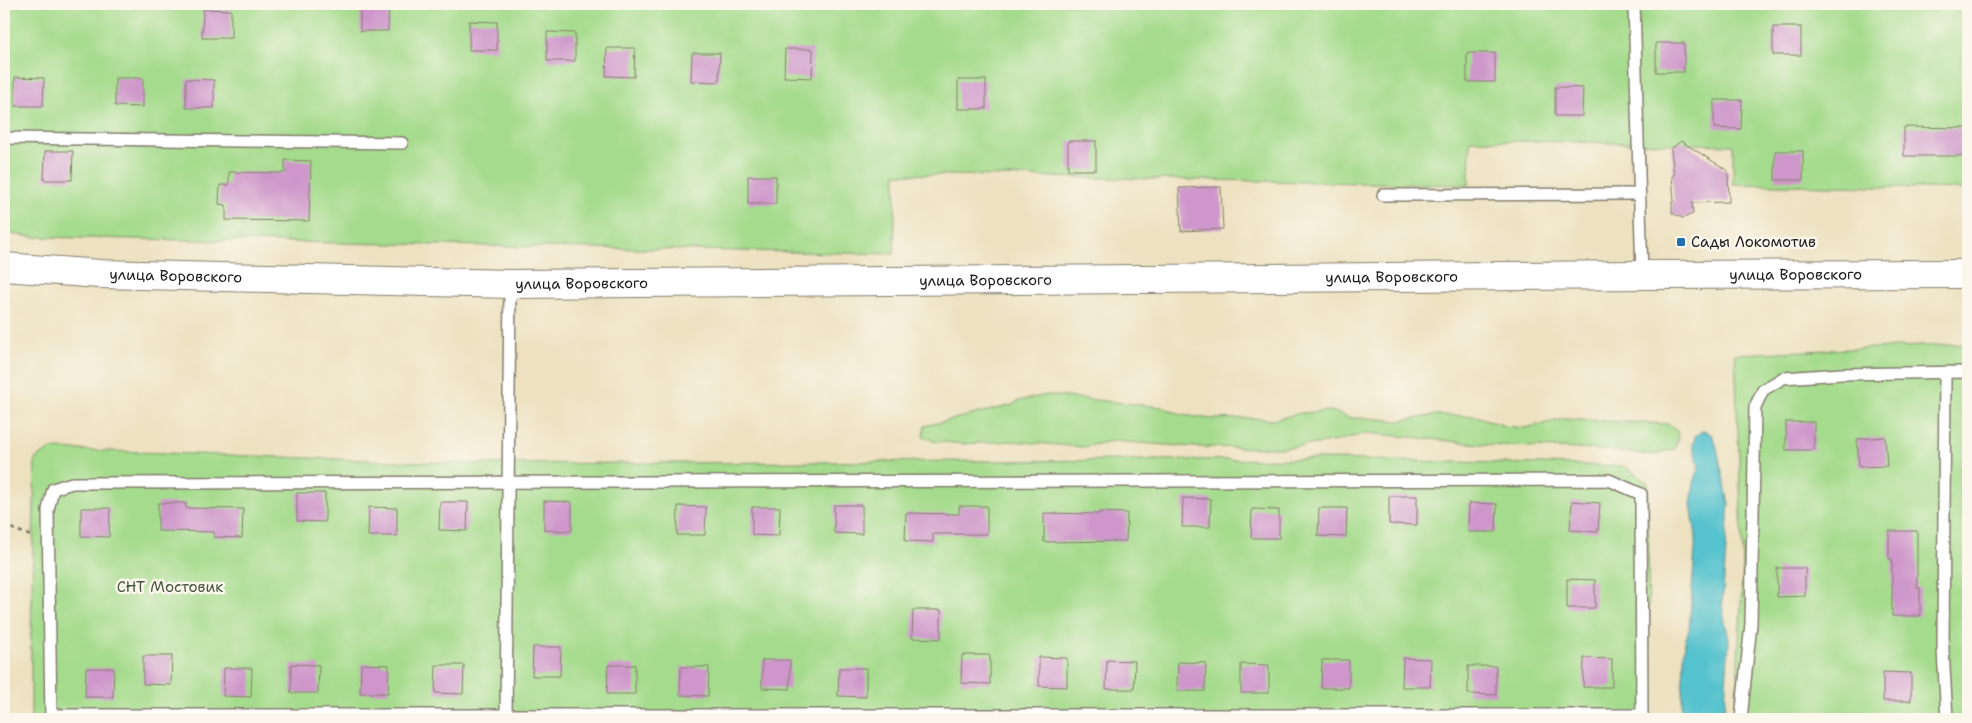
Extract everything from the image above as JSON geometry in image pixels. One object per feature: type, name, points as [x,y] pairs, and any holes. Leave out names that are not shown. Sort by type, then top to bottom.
[{"type":"main road","name":"улица Воровского","points":[[4,268],[100,274],[510,284],[1968,274]]},
{"type":"lane","points":[[1634,4],[1642,275]]},
{"type":"lane","points":[[4,138],[402,143]]},
{"type":"lane","points":[[1383,195],[1639,194]]},
{"type":"lane","points":[[506,718],[510,284]]},
{"type":"lane","points":[[1741,719],[1750,624],[1755,407],[1763,390],[1783,378],[1841,374],[1944,374],[1968,372]]},
{"type":"lane","points":[[1944,374],[1943,650],[1947,719]]},
{"type":"lane","points":[[1609,480],[1641,494],[1642,717],[51,717],[48,510],[53,490],[72,482],[508,483],[1609,480]]},
{"type":"path","points":[[4,526],[48,542]]},
{"type":"green space","points":[[4,4],[1968,4],[1968,189],[1733,184],[1733,145],[1470,140],[1469,185],[896,174],[894,254],[35,237],[4,233]]},
{"type":"green space","points":[[1968,344],[1968,719],[1735,719],[1743,565],[1735,354]]},
{"type":"green space","points":[[1047,395],[1162,407],[1182,415],[1212,419],[1253,418],[1272,420],[1301,413],[1331,411],[1351,418],[1399,421],[1436,415],[1476,416],[1505,426],[1525,428],[1564,419],[1668,424],[1677,430],[1678,440],[1674,449],[1654,455],[1602,450],[1490,445],[1368,433],[1332,442],[1284,448],[1195,447],[1112,441],[1083,447],[1010,441],[964,444],[933,441],[923,436],[925,426]]},
{"type":"green space","name":"СНТ Мостовик","points":[[51,449],[480,464],[1325,459],[1624,466],[1648,483],[1649,719],[31,719],[35,459]]},
{"type":"water","points":[[1704,430],[1712,435],[1716,444],[1729,504],[1722,607],[1729,640],[1724,716],[1723,719],[1681,719],[1685,641],[1689,630],[1696,536],[1691,505],[1694,483],[1699,467],[1693,446],[1695,436]]},
{"type":"building","points":[[360,4],[389,4],[388,31],[360,31]]},
{"type":"building","points":[[203,9],[231,10],[231,38],[202,38]]},
{"type":"building","points":[[469,21],[497,22],[497,50],[469,50]]},
{"type":"building","points":[[1773,27],[1801,27],[1801,55],[1773,55]]},
{"type":"building","points":[[547,32],[575,33],[575,61],[547,61]]},
{"type":"building","points":[[1656,43],[1684,43],[1684,72],[1656,72]]},
{"type":"building","points":[[607,48],[635,48],[634,77],[606,76]]},
{"type":"building","points":[[785,49],[813,49],[812,78],[784,77]]},
{"type":"building","points":[[692,53],[720,53],[719,82],[691,81]]},
{"type":"building","points":[[1467,53],[1495,53],[1495,82],[1467,82]]},
{"type":"building","points":[[15,77],[44,78],[43,106],[15,106]]},
{"type":"building","points":[[115,78],[143,78],[143,107],[115,106]]},
{"type":"building","points":[[186,79],[214,80],[214,108],[186,108]]},
{"type":"building","points":[[958,80],[986,80],[986,109],[958,109]]},
{"type":"building","points":[[1555,87],[1583,88],[1582,116],[1555,116]]},
{"type":"building","points":[[1714,100],[1742,100],[1741,129],[1714,128]]},
{"type":"building","points":[[1904,127],[1968,128],[1968,156],[1904,156]]},
{"type":"building","points":[[1068,141],[1096,141],[1096,170],[1068,170]]},
{"type":"building","points":[[1681,141],[1728,171],[1729,202],[1692,203],[1693,214],[1683,218],[1672,213],[1672,202],[1674,201],[1672,176],[1674,175],[1671,149]]},
{"type":"building","points":[[45,151],[73,151],[72,180],[44,180]]},
{"type":"building","points":[[1775,151],[1803,151],[1803,180],[1775,180]]},
{"type":"building","points":[[285,160],[311,161],[309,221],[226,220],[226,205],[219,204],[220,185],[229,185],[229,172],[285,173]]},
{"type":"building","points":[[748,176],[776,176],[776,204],[748,204]]},
{"type":"building","points":[[1221,187],[1223,229],[1181,231],[1179,188]]},
{"type":"building","points":[[1786,422],[1814,422],[1814,450],[1786,450]]},
{"type":"building","points":[[1885,437],[1887,466],[1859,467],[1857,439]]},
{"type":"building","points":[[297,493],[325,493],[325,522],[297,521]]},
{"type":"building","points":[[1389,496],[1417,496],[1417,525],[1389,524]]},
{"type":"building","points":[[1183,498],[1211,499],[1210,527],[1182,527]]},
{"type":"building","points":[[544,501],[572,502],[572,531],[544,530]]},
{"type":"building","points":[[1572,501],[1600,503],[1598,532],[1570,530]]},
{"type":"building","points":[[440,502],[468,502],[467,531],[439,530]]},
{"type":"building","points":[[158,503],[186,503],[186,508],[243,509],[242,538],[214,537],[214,532],[158,531]]},
{"type":"building","points":[[1469,503],[1497,504],[1496,532],[1468,532]]},
{"type":"building","points":[[834,505],[862,505],[862,534],[834,533]]},
{"type":"building","points":[[678,506],[706,507],[705,535],[677,535]]},
{"type":"building","points":[[959,506],[987,506],[987,534],[933,534],[933,542],[905,541],[906,513],[959,514]]},
{"type":"building","points":[[369,507],[397,508],[397,536],[368,536]]},
{"type":"building","points":[[752,507],[780,507],[779,536],[752,535]]},
{"type":"building","points":[[81,508],[110,508],[109,537],[81,536]]},
{"type":"building","points":[[1319,508],[1347,508],[1346,537],[1318,536]]},
{"type":"building","points":[[1252,509],[1279,510],[1279,538],[1251,538]]},
{"type":"building","points":[[1099,512],[1127,513],[1126,541],[1044,542],[1044,513],[1099,514]]},
{"type":"building","points":[[1889,531],[1917,531],[1917,588],[1920,588],[1920,616],[1892,616],[1892,559],[1889,559]]},
{"type":"building","points":[[1777,568],[1805,568],[1805,596],[1777,597]]},
{"type":"building","points":[[1567,579],[1595,580],[1595,608],[1567,608]]},
{"type":"building","points":[[913,610],[941,610],[941,639],[912,638]]},
{"type":"building","points":[[533,647],[561,647],[560,676],[532,676]]},
{"type":"building","points":[[962,655],[990,655],[990,684],[961,683]]},
{"type":"building","points":[[143,656],[172,656],[171,685],[143,684]]},
{"type":"building","points":[[1039,657],[1067,658],[1067,687],[1039,686]]},
{"type":"building","points":[[1403,658],[1431,659],[1430,687],[1402,687]]},
{"type":"building","points":[[1584,658],[1612,659],[1612,687],[1583,687]]},
{"type":"building","points":[[762,660],[790,660],[790,689],[762,688]]},
{"type":"building","points":[[1107,660],[1135,661],[1134,689],[1106,689]]},
{"type":"building","points":[[1322,660],[1349,660],[1349,688],[1321,688]]},
{"type":"building","points":[[1178,662],[1206,663],[1205,691],[1177,691]]},
{"type":"building","points":[[291,664],[319,665],[318,693],[291,693]]},
{"type":"building","points":[[361,664],[389,665],[388,693],[360,693]]},
{"type":"building","points":[[1241,664],[1269,665],[1269,693],[1241,693]]},
{"type":"building","points":[[436,665],[464,665],[463,694],[435,693]]},
{"type":"building","points":[[608,665],[635,665],[635,694],[607,694]]},
{"type":"building","points":[[1468,666],[1496,666],[1496,695],[1468,694]]},
{"type":"building","points":[[681,667],[709,667],[708,696],[680,695]]},
{"type":"building","points":[[86,668],[114,668],[113,697],[85,697]]},
{"type":"building","points":[[224,668],[252,668],[251,697],[223,696]]},
{"type":"building","points":[[839,668],[866,668],[866,697],[838,696]]},
{"type":"building","points":[[1883,672],[1911,673],[1911,701],[1883,701]]},
{"type":"place","name":"Сады Локомотив","points":[[1681,242]]}]
